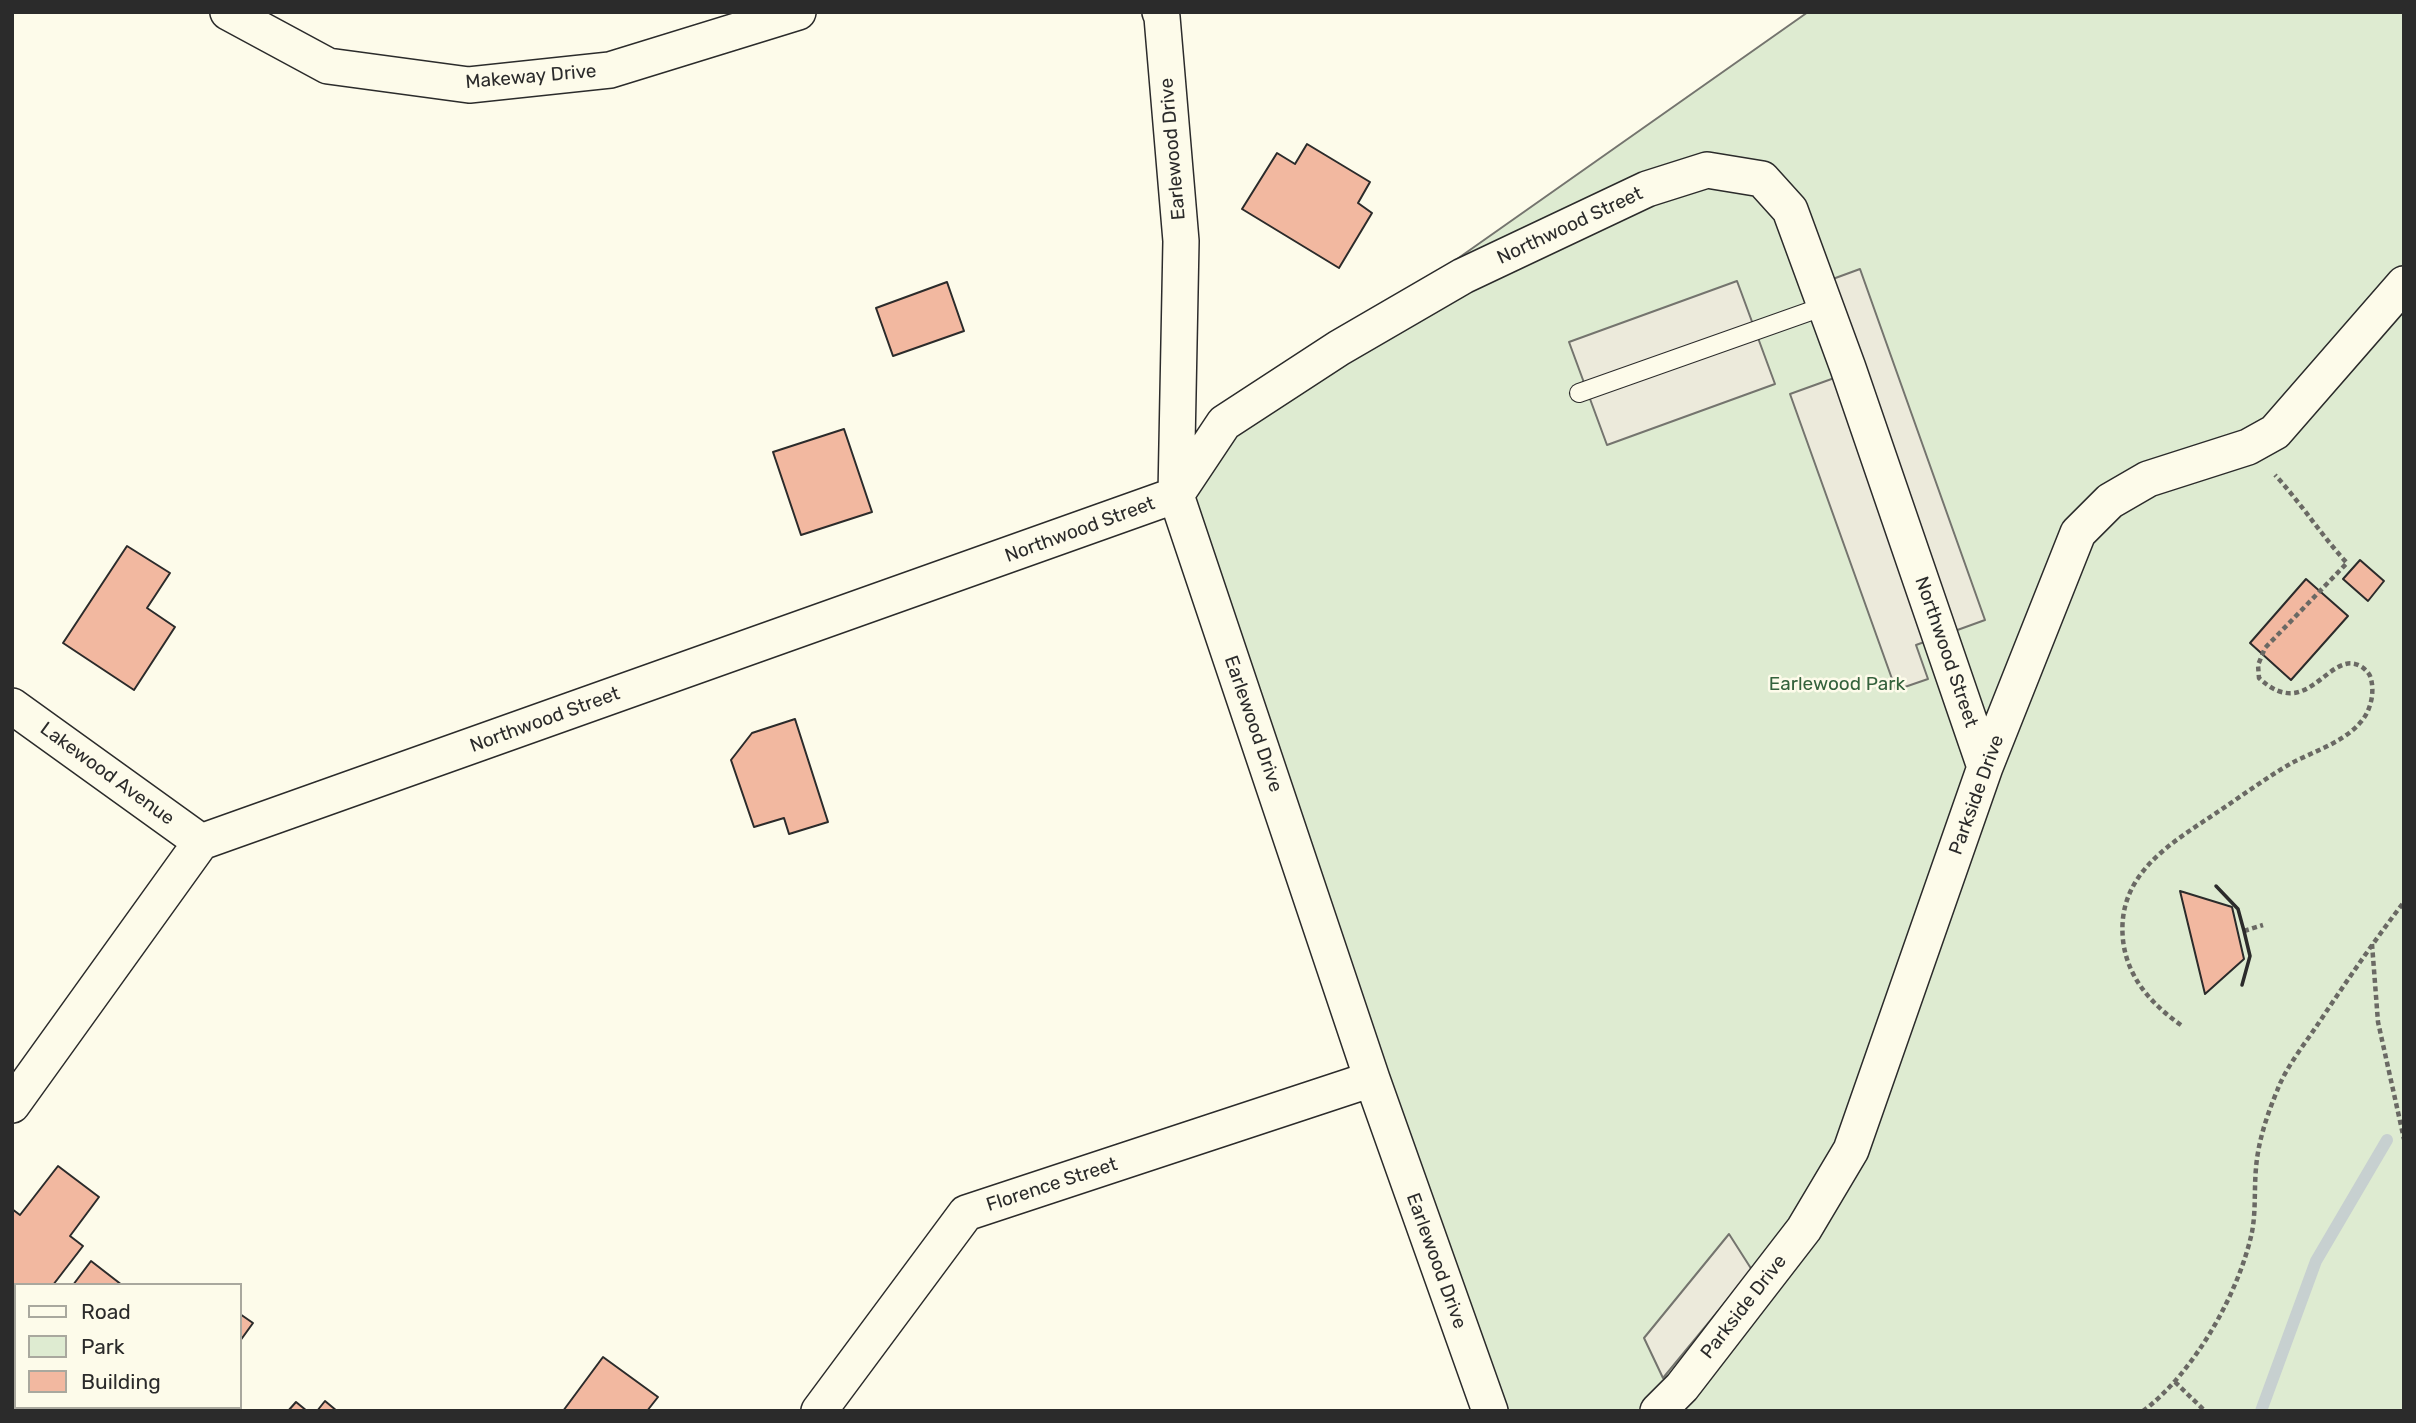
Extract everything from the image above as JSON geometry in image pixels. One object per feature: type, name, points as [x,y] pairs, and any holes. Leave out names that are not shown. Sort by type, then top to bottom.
[{"type":"street","name":"Makeway Drive","points":[[228,12],[328,66],[469,85],[610,70],[798,12]]},
{"type":"street","name":"Earlewood Drive","points":[[1160,12],[1181,242],[1176,495],[1372,1079],[1490,1411]]},
{"type":"street","name":"Northwood Street","points":[[201,842],[1176,495],[1224,423],[1339,348],[1463,276],[1647,190],[1707,170],[1762,179],[1790,210],[1986,767]]},
{"type":"street","name":"Parkside Drive","points":[[1658,1411],[1682,1387],[1804,1228],[1851,1150],[1986,767],[2078,533],[2110,501],[2148,479],[2248,447],[2274,432],[2404,284]]},
{"type":"street","name":"Lakewood Avenue","points":[[12,706],[201,842]]},
{"type":"street","points":[[12,1105],[201,842]]},
{"type":"street","name":"Florence Street","points":[[819,1411],[966,1213],[1372,1079]]},
{"type":"lane","points":[[1578,393],[1825,306]]},
{"type":"path","points":[[2181,1025],[2150,1000],[2131,970],[2125,954],[2124,916],[2133,884],[2154,859],[2176,841],[2269,777],[2344,736],[2360,724],[2370,709],[2372,693],[2371,678],[2365,669],[2355,664],[2337,667],[2317,684],[2298,692],[2283,694],[2269,688],[2259,678],[2258,665],[2265,648],[2347,563],[2296,498],[2248,447]]},
{"type":"path","points":[[2143,1411],[2175,1382],[2212,1329],[2241,1271],[2252,1232],[2258,1156],[2266,1121],[2278,1088],[2372,944],[2404,902]]},
{"type":"path","points":[[2244,931],[2263,925]]},
{"type":"path","points":[[2372,944],[2378,1022],[2404,1139]]},
{"type":"path","points":[[2175,1382],[2205,1411]]},
{"type":"green space","name":"Earlewood Park","points":[[1808,12],[2404,12],[2404,1411],[1490,1411],[1176,495],[1224,423]]},
{"type":"shaded area","points":[[1860,269],[1985,620],[1916,645],[1928,679],[1896,690],[1790,394],[1862,368],[1830,280]]},
{"type":"shaded area","points":[[1737,281],[1775,384],[1607,445],[1569,342]]},
{"type":"shaded area","points":[[1729,1234],[1752,1270],[1663,1378],[1644,1338]]},
{"type":"building","points":[[1307,144],[1370,182],[1358,203],[1372,213],[1339,268],[1242,209],[1277,153],[1295,164]]},
{"type":"building","points":[[947,282],[964,331],[893,356],[876,308]]},
{"type":"building","points":[[844,429],[872,512],[801,535],[773,452]]},
{"type":"building","points":[[127,546],[170,573],[147,608],[175,627],[134,690],[63,643]]},
{"type":"building","points":[[2360,560],[2384,581],[2368,601],[2343,579]]},
{"type":"building","points":[[2306,579],[2348,616],[2291,680],[2250,643]]},
{"type":"building","points":[[795,719],[828,822],[789,834],[784,818],[754,827],[731,760],[752,733]]},
{"type":"building","points":[[2180,891],[2232,907],[2244,959],[2205,994]]},
{"type":"building","points":[[58,1166],[99,1197],[70,1236],[83,1246],[55,1283],[14,1283],[14,1296],[12,1209],[20,1215]]},
{"type":"building","points":[[91,1261],[119,1283],[74,1283]]},
{"type":"building","points":[[242,1315],[253,1323],[242,1338]]},
{"type":"building","points":[[603,1357],[658,1397],[647,1411],[563,1411]]},
{"type":"building","points":[[325,1401],[337,1411],[317,1411]]},
{"type":"building","points":[[296,1402],[307,1411],[288,1411]]},
{"type":"building","points":[[164,1409],[190,1409],[189,1411]]},
{"type":"waterway","points":[[2261,1411],[2316,1261],[2387,1140]]},
{"type":"wall","points":[[2216,886],[2238,909],[2244,931],[2250,956],[2242,985]]}]
